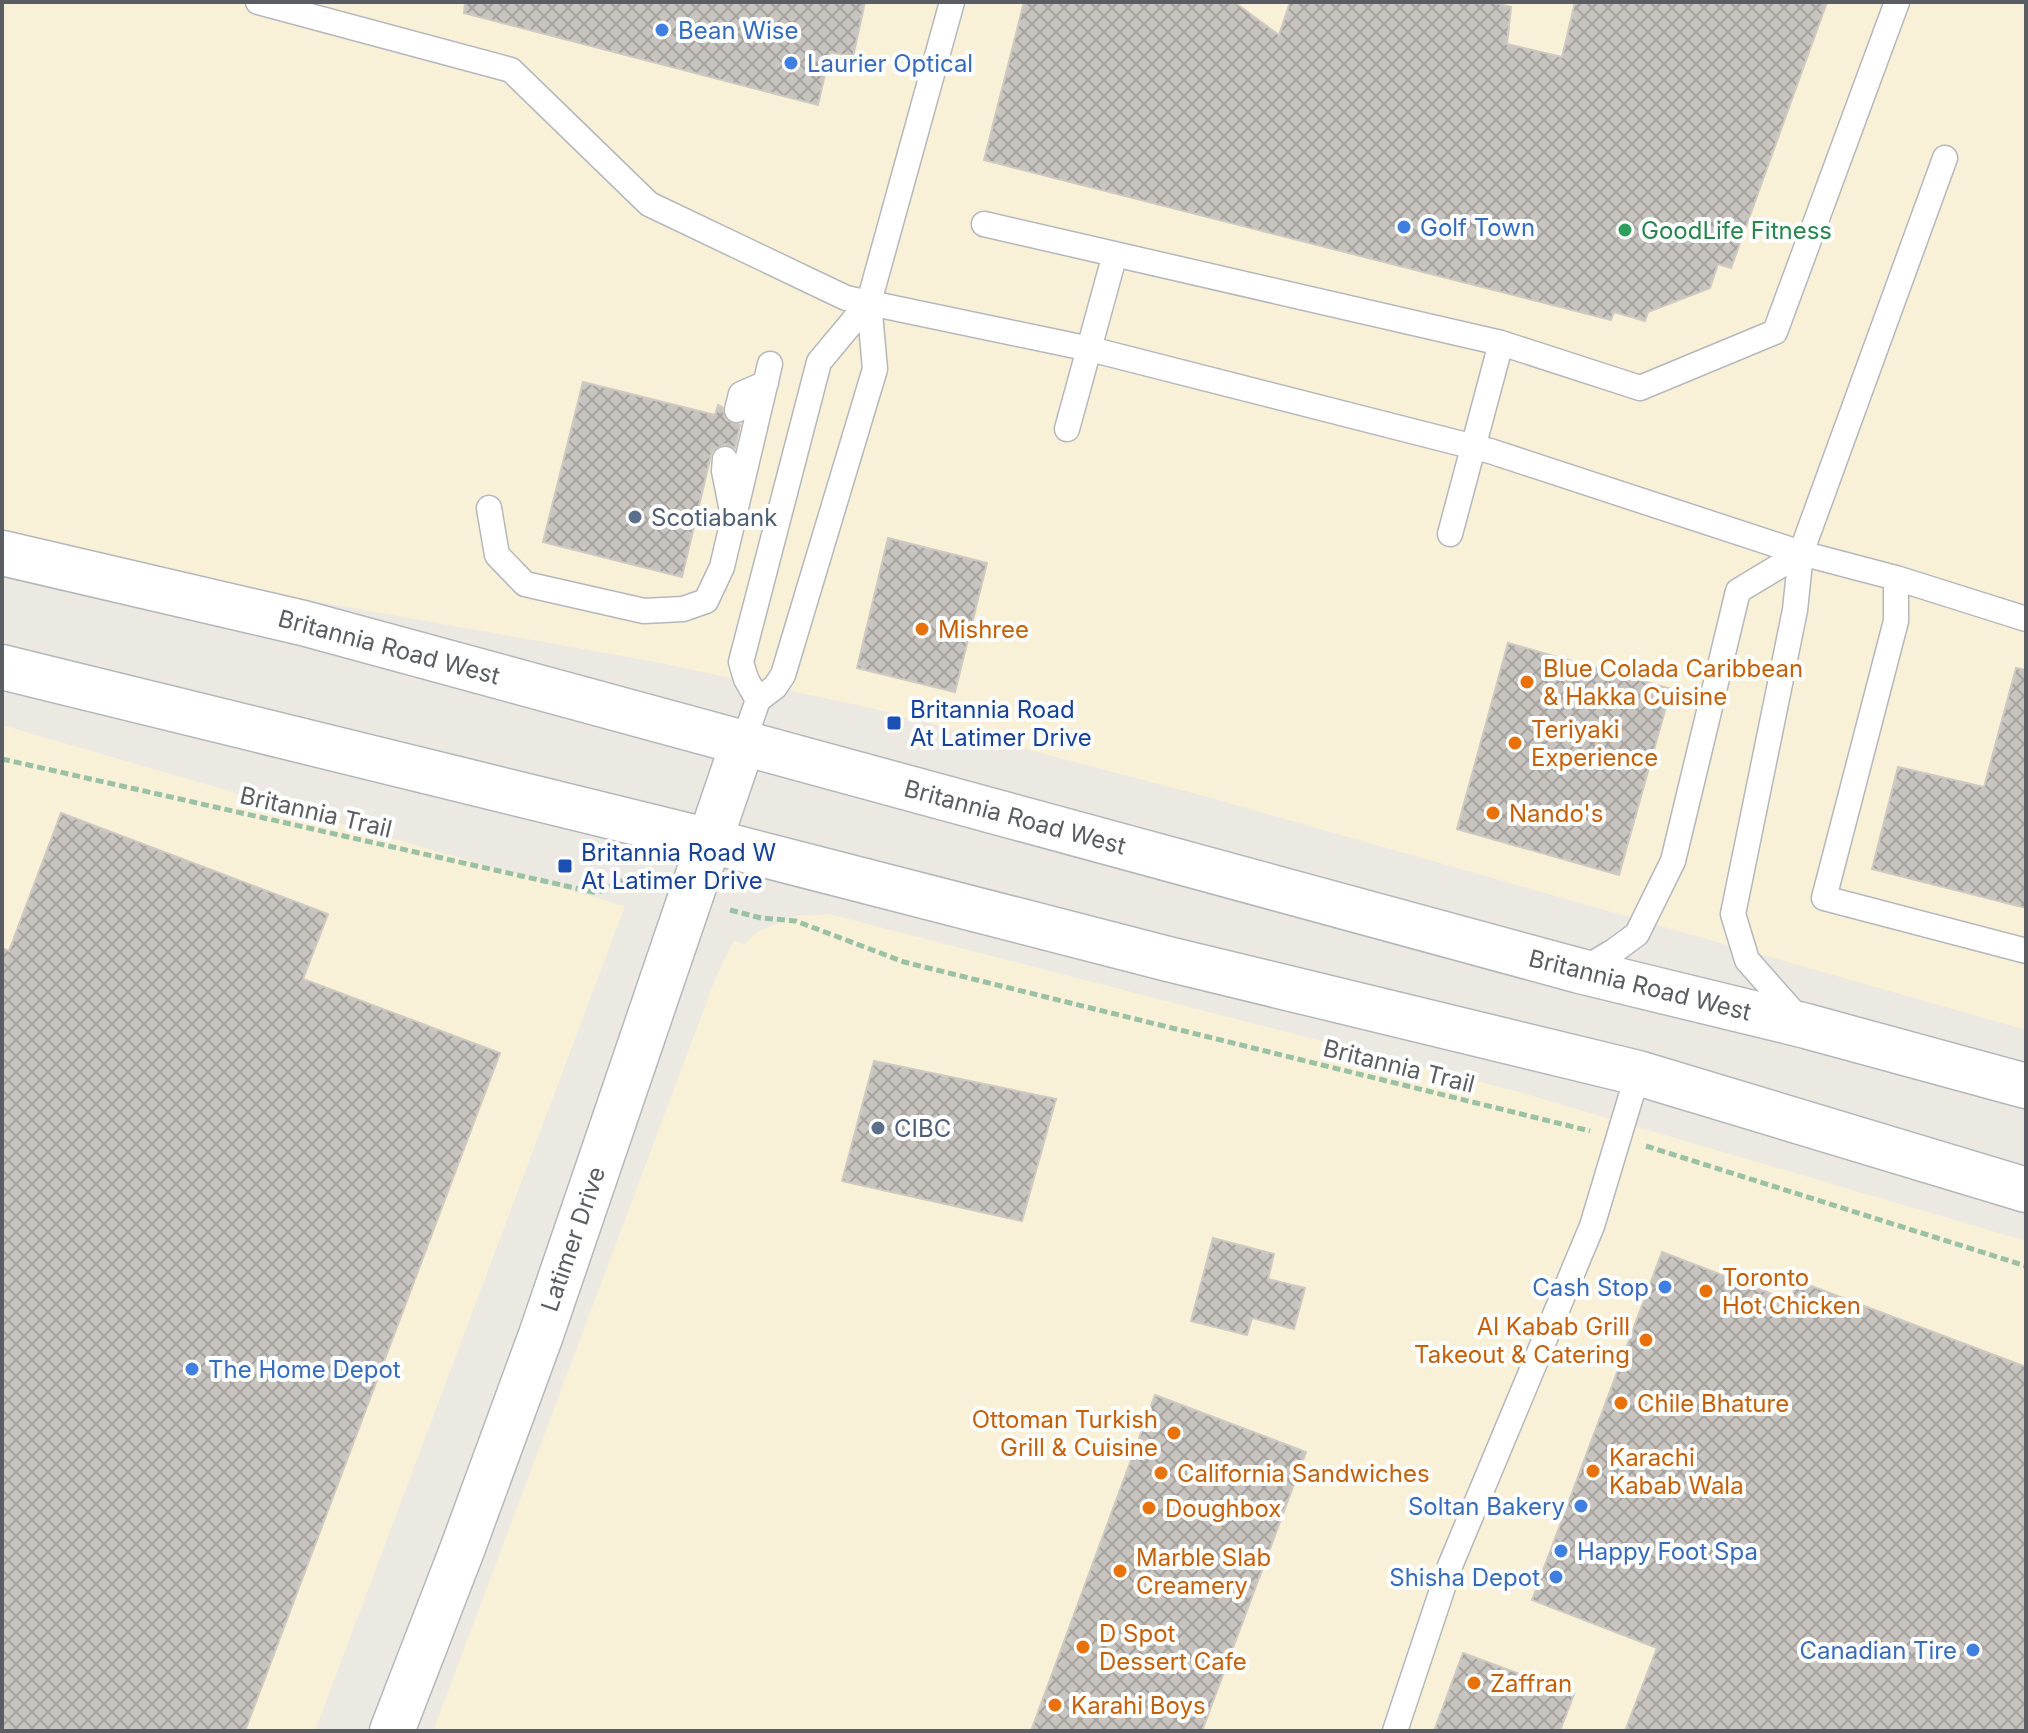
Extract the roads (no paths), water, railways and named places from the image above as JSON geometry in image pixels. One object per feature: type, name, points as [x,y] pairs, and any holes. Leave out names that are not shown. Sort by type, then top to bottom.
[{"type":"main road","name":"Britannia Road West","points":[[2,553],[303,623],[1580,971],[1806,1026],[2026,1086]]},
{"type":"main road","points":[[2,667],[710,841],[1183,963],[1638,1073],[2026,1190]]},
{"type":"main road","name":"Latimer Drive","points":[[392,1731],[541,1335],[743,743]]},
{"type":"lane","points":[[258,2],[511,70],[649,204],[846,298],[1090,349],[1473,446],[1801,553],[1896,578],[2026,619]]},
{"type":"lane","points":[[743,743],[758,700],[775,687],[783,675],[875,369],[869,302],[952,2]]},
{"type":"lane","points":[[984,224],[1501,343],[1640,388],[1775,332],[1897,2]]},
{"type":"lane","points":[[1806,1026],[1747,960],[1733,914],[1795,610],[1801,553],[1945,158]]},
{"type":"lane","points":[[1067,429],[1115,254]]},
{"type":"lane","points":[[758,700],[741,662],[819,362],[869,302]]},
{"type":"lane","points":[[1450,534],[1501,343]]},
{"type":"lane","points":[[489,508],[497,555],[525,584],[644,611],[683,609],[706,601],[722,567],[768,373],[741,394],[737,410]]},
{"type":"lane","points":[[725,459],[724,471],[733,518]]},
{"type":"lane","points":[[1580,971],[1637,934],[1673,861],[1738,591],[1801,553]]},
{"type":"lane","points":[[1896,578],[1896,621],[1824,898],[2026,951]]},
{"type":"lane","points":[[1395,1731],[1450,1566],[1592,1226],[1621,1138],[1638,1073]]},
{"type":"place","name":"Bean Wise","points":[[662,30]]},
{"type":"place","name":"Laurier Optical","points":[[791,63]]},
{"type":"place","name":"Golf Town","points":[[1404,227]]},
{"type":"place","name":"GoodLife Fitness","points":[[1625,230]]},
{"type":"place","name":"Scotiabank","points":[[635,517]]},
{"type":"place","name":"Mishree","points":[[922,629]]},
{"type":"place","name":"Blue Colada Caribbean & Hakka Cuisine","points":[[1527,682]]},
{"type":"place","name":"Britannia Road At Latimer Drive","points":[[894,723]]},
{"type":"place","name":"Teriyaki Experience","points":[[1515,743]]},
{"type":"place","name":"Nando's","points":[[1493,813]]},
{"type":"place","name":"Britannia Road W At Latimer Drive","points":[[565,866]]},
{"type":"place","name":"CIBC","points":[[878,1128]]},
{"type":"place","name":"Cash Stop","points":[[1665,1287]]},
{"type":"place","name":"Toronto Hot Chicken","points":[[1706,1291]]},
{"type":"place","name":"Al Kabab Grill Takeout & Catering","points":[[1646,1340]]},
{"type":"place","name":"The Home Depot","points":[[192,1369]]},
{"type":"place","name":"Chile Bhature","points":[[1621,1403]]},
{"type":"place","name":"Ottoman Turkish Grill & Cuisine","points":[[1174,1433]]},
{"type":"place","name":"Karachi Kabab Wala","points":[[1593,1471]]},
{"type":"place","name":"California Sandwiches","points":[[1161,1473]]},
{"type":"place","name":"Soltan Bakery","points":[[1581,1506]]},
{"type":"place","name":"Doughbox","points":[[1149,1508]]},
{"type":"place","name":"Happy Foot Spa","points":[[1561,1551]]},
{"type":"place","name":"Marble Slab Creamery","points":[[1120,1571]]},
{"type":"place","name":"Shisha Depot","points":[[1556,1577]]},
{"type":"place","name":"D Spot Dessert Cafe","points":[[1083,1647]]},
{"type":"place","name":"Canadian Tire","points":[[1973,1650]]},
{"type":"place","name":"Zaffran","points":[[1474,1683]]},
{"type":"place","name":"Karahi Boys","points":[[1055,1705]]}]
